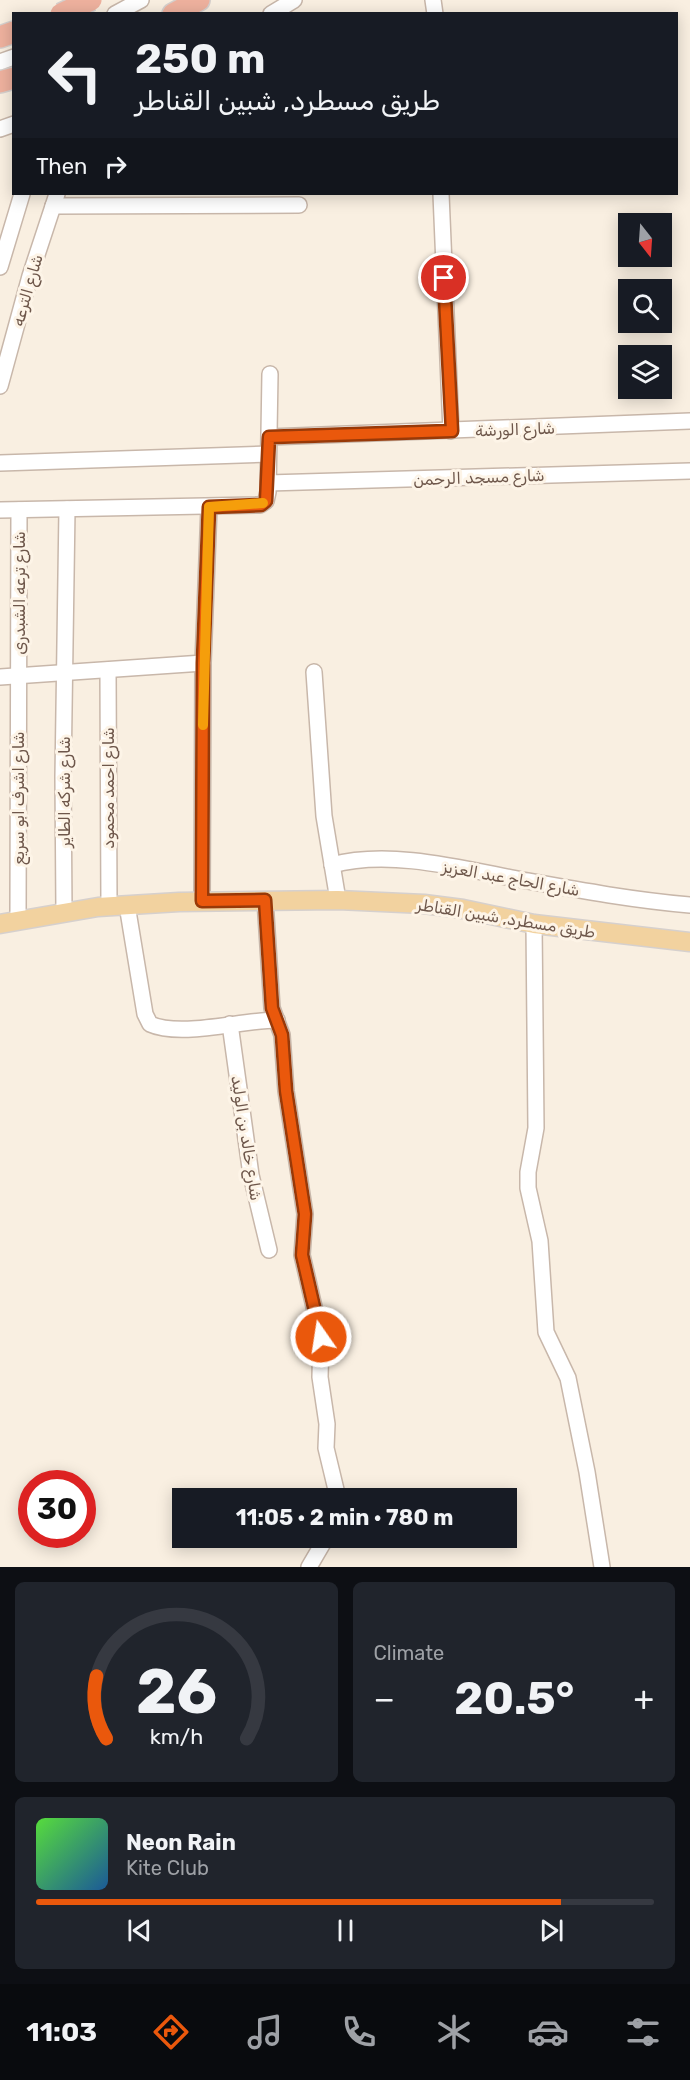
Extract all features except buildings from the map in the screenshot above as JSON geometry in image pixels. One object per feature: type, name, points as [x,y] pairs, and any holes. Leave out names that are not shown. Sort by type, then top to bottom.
[{"type":"highway","points":[[65,12],[91,0]]},
{"type":"highway","points":[[177,12],[199,0]]},
{"type":"main road","name":"طريق مسطرد, شبين القناطر","points":[[0,924],[109,906],[337,896],[463,909],[534,924],[690,942]]},
{"type":"street","points":[[119,12],[141,0]]},
{"type":"street","points":[[274,12],[294,0]]},
{"type":"street","name":"شارع الترعه","points":[[0,267],[22,195]]},
{"type":"street","points":[[441,195],[452,431]]},
{"type":"street","points":[[55,200],[299,205]]},
{"type":"street","name":"شارع الترعه","points":[[0,386],[30,276],[55,200]]},
{"type":"street","points":[[0,510],[261,505],[266,501],[268,483],[270,374]]},
{"type":"street","name":"شارع الورشة","points":[[269,437],[690,421]]},
{"type":"street","points":[[0,463],[268,454]]},
{"type":"street","name":"شارع مسجد الرحمن","points":[[268,483],[690,471]]},
{"type":"street","points":[[202,901],[203,663],[209,507]]},
{"type":"street","name":"شارع شركه الطاير","points":[[64,912],[67,509]]},
{"type":"street","name":"شارع ترعه الشبدرى","points":[[18,676],[19,510]]},
{"type":"street","points":[[0,677],[203,663]]},
{"type":"street","name":"شارع احمد محمود","points":[[108,670],[109,906]]},
{"type":"street","points":[[314,672],[324,816],[337,896]]},
{"type":"street","name":"شارع اشرف ابو سريع","points":[[18,676],[18,920]]},
{"type":"street","name":"شارع الحاج عبد العزيز","points":[[332,869],[359,860],[428,863],[606,895],[690,905]]},
{"type":"street","points":[[265,900],[272,1008],[282,1035],[286,1091],[305,1214],[302,1255],[321,1337],[320,1377],[327,1424],[326,1448],[336,1488]]},
{"type":"street","points":[[127,905],[145,1014],[150,1023],[161,1027],[196,1028],[277,1020]]},
{"type":"street","points":[[534,924],[536,1128],[528,1172],[528,1188],[540,1241],[546,1332],[568,1378],[602,1567]]},
{"type":"street","name":"شارع خالد بن الوليد","points":[[230,1024],[243,1130],[269,1250]]},
{"type":"street","points":[[309,1567],[320,1548]]},
{"type":"slow traffic","points":[[203,725],[209,507],[248,506],[263,503]]},
{"type":"route","points":[[321,1337],[302,1255],[305,1214],[286,1091],[282,1035],[272,1008],[265,900],[202,901],[203,663],[209,507],[261,505],[266,501],[269,437],[452,431],[444,278]]}]
